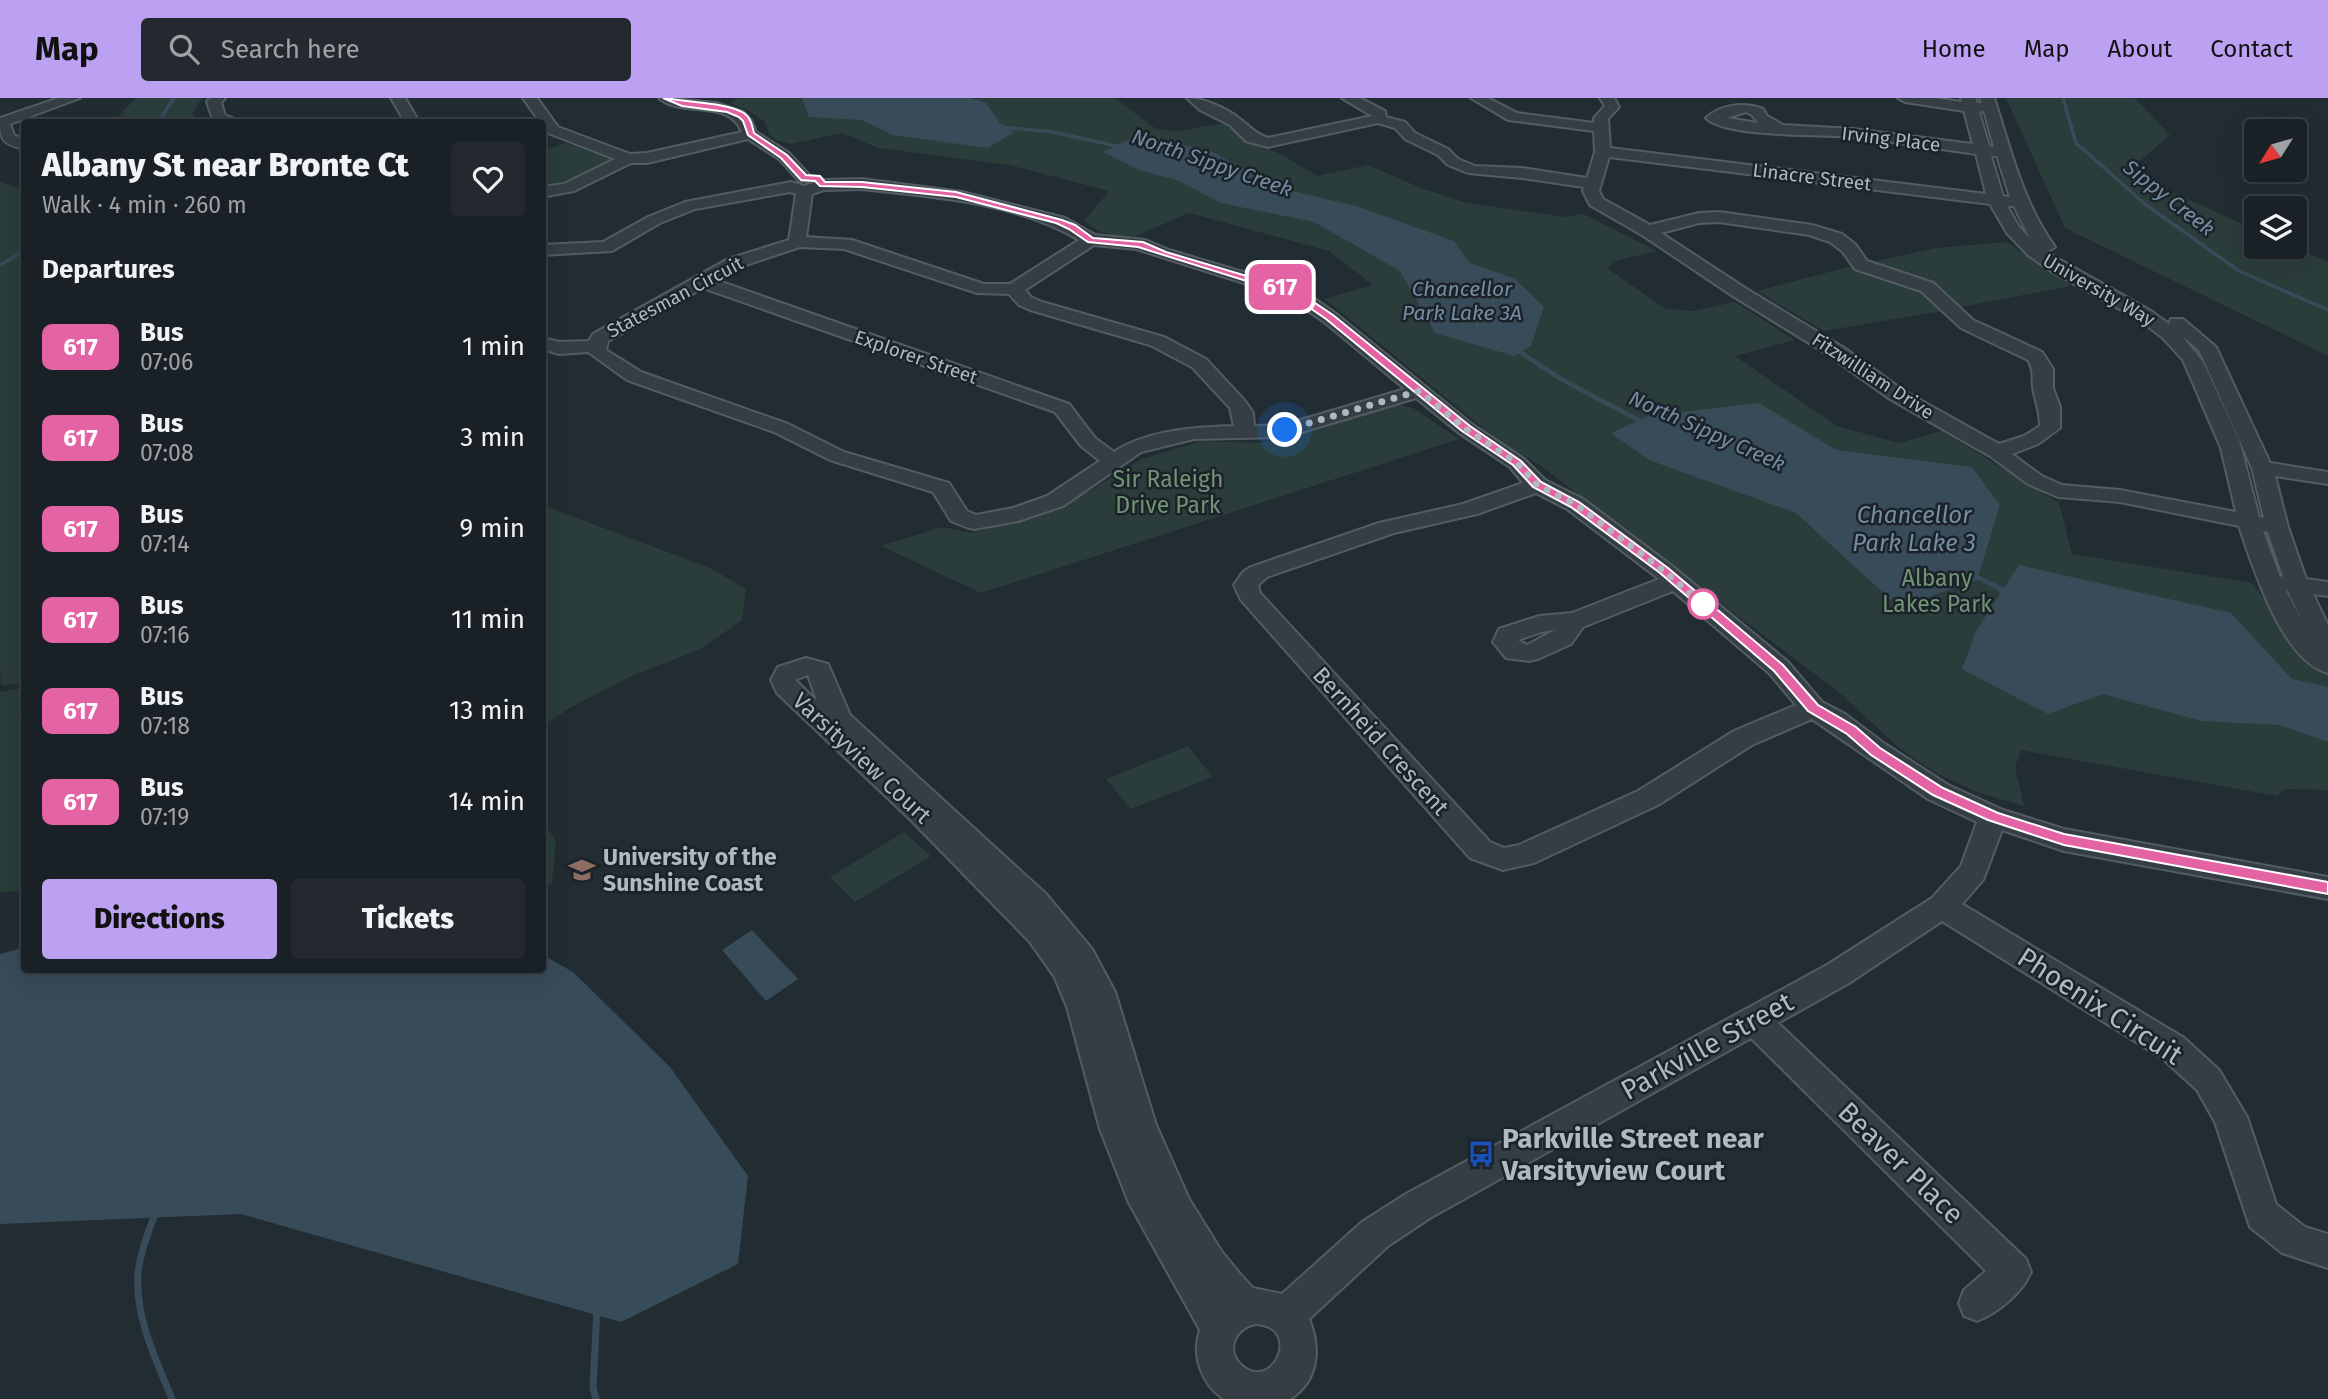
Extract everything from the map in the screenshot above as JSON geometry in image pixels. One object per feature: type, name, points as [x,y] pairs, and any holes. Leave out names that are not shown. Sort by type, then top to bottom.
[{"type":"street","points":[[21,144],[9,139],[4,125],[73,98]]},
{"type":"street","points":[[218,98],[214,102],[222,119]]},
{"type":"street","points":[[398,98],[410,119]]},
{"type":"street","points":[[530,98],[545,119]]},
{"type":"street","points":[[666,98],[736,112],[746,118],[750,134],[784,156],[800,185],[797,242]]},
{"type":"street","points":[[1194,98],[1205,107],[1235,122],[1251,138],[1268,143],[1378,119],[1400,125],[1410,136],[1443,152],[1453,162],[1473,170],[1522,173],[1593,184],[1603,152],[1601,118],[1612,107],[1613,99]]},
{"type":"street","points":[[1349,98],[1380,114],[1378,119]]},
{"type":"street","points":[[1478,98],[1513,117],[1602,128]]},
{"type":"street","points":[[1905,98],[1977,103]]},
{"type":"street","name":"University Way","points":[[1977,103],[1996,201],[2016,234],[2043,260],[2128,304],[2163,326],[2191,358],[2234,454],[2249,522],[2272,581],[2301,639],[2328,664]]},
{"type":"street","name":"University Way","points":[[1977,103],[2004,152],[2021,203],[2038,240],[2069,263],[2173,319],[2207,347],[2262,468],[2277,527],[2297,585],[2328,650]]},
{"type":"street","points":[[546,120],[553,130],[628,159]]},
{"type":"street","name":"Irving Place","points":[[1778,128],[1853,133],[2004,152]]},
{"type":"street","points":[[546,191],[568,188],[628,159],[647,158],[750,134]]},
{"type":"street","name":"Linacre Street","points":[[1603,152],[2021,203]]},
{"type":"street","points":[[546,250],[606,247],[654,220],[691,205],[800,185],[862,184],[956,195],[1059,222],[1091,240],[1139,244],[1163,254],[1294,293],[1329,317],[1473,434],[1517,463],[1537,485],[1575,504],[1676,581],[1779,668],[1813,708],[1852,730],[1876,751],[1938,792],[1993,817],[2064,840],[2328,888]]},
{"type":"street","name":"Fitzwilliam Drive","points":[[1593,184],[1591,191],[1596,202],[1648,231],[1739,292],[1831,348],[1897,395],[1997,452],[2035,480],[2057,491],[2120,496],[2277,527]]},
{"type":"street","points":[[1648,231],[1708,217],[1812,230],[1844,244],[1856,261],[1867,268],[1927,287],[1941,297],[1957,317],[1982,332],[2028,352],[2040,361],[2043,388],[2050,407],[2050,428],[2031,440],[1997,452]]},
{"type":"street","points":[[1091,240],[1014,289],[1025,301],[1036,306],[1157,341],[1199,363],[1238,405],[1243,414],[1245,433]]},
{"type":"street","name":"Statesman Circuit","points":[[1014,289],[983,289],[846,244],[797,242],[784,249],[742,260],[701,281],[600,338],[596,346],[597,352],[634,376],[781,428],[837,456],[941,488],[959,516],[974,522],[1018,514],[1055,502],[1113,461]]},
{"type":"street","name":"Explorer Street","points":[[701,281],[1062,408],[1088,442],[1113,461]]},
{"type":"street","points":[[546,345],[559,348],[596,346]]},
{"type":"street","points":[[1113,461],[1135,449],[1194,433],[1285,430],[1419,391]]},
{"type":"street","points":[[2262,468],[2328,478]]},
{"type":"street","name":"Bernheid Crescent","points":[[1537,485],[1469,509],[1387,528],[1325,549],[1259,572],[1251,577],[1246,585],[1251,598],[1480,850],[1503,859],[1524,855],[1648,798],[1743,738],[1813,708]]},
{"type":"street","points":[[1576,621],[1676,581]]},
{"type":"street","points":[[2272,581],[2328,589]]},
{"type":"street","name":"Varsityview Court","points":[[835,724],[957,840],[1040,908],[1074,949],[1092,977],[1093,1005],[1117,1129],[1146,1203],[1233,1316]]},
{"type":"street","name":"Parkville Street","points":[[1284,1317],[1375,1234],[1418,1206],[1871,954],[1942,906],[1973,872],[1993,817]]},
{"type":"street","name":"Phoenix Circuit","points":[[1942,906],[2173,1048],[2208,1080],[2230,1117],[2262,1215],[2295,1241],[2328,1251]]},
{"type":"street","name":"Beaver Place","points":[[1754,1020],[2024,1268],[1977,1303]]},
{"type":"street","points":[[1259,1305],[1284,1317],[1297,1338],[1299,1351],[1292,1373],[1292,1390],[1258,1391],[1243,1388],[1231,1381],[1221,1369],[1215,1355],[1215,1340],[1233,1316],[1259,1305]]},
{"type":"green space","points":[[136,98],[202,98],[192,113],[195,119],[116,119]]},
{"type":"green space","name":"Albany Lakes Park","points":[[738,98],[1115,98],[1156,129],[1178,131],[1227,123],[1254,145],[1281,154],[1317,176],[1368,165],[1421,188],[1467,203],[1564,217],[1584,214],[1657,251],[1614,261],[1608,269],[1666,309],[1693,311],[1735,302],[1795,340],[1735,356],[1837,426],[1899,443],[1942,431],[2059,503],[2072,554],[2252,583],[2302,649],[2328,653],[2328,790],[2285,789],[2277,796],[2021,750],[2015,767],[2024,806],[1977,792],[1938,774],[1899,748],[1841,694],[1537,463],[1498,440],[1325,299],[1373,285],[1329,251],[1189,213],[1136,236],[1117,236],[1098,231],[1084,221],[1109,191],[1009,165],[878,148],[842,133],[791,144],[778,141],[769,134],[765,122],[730,103]]},
{"type":"green space","points":[[2006,98],[2135,98],[2170,135],[2127,172],[2244,225],[2244,259],[2307,259],[2307,253],[2328,262],[2328,356],[2065,228]]},
{"type":"green space","points":[[566,143],[610,158],[610,162],[558,186],[546,187],[546,150]]},
{"type":"green space","points":[[0,181],[21,190],[21,684],[1,685]]},
{"type":"green space","points":[[2007,242],[2071,286],[1961,307],[1938,286],[1872,262],[1935,248]]},
{"type":"green space","points":[[1848,267],[1922,290],[1942,311],[1824,331],[1757,291]]},
{"type":"green space","name":"Sir Raleigh Drive Park","points":[[1397,404],[1413,408],[1459,439],[981,593],[881,546],[942,527],[971,533],[1049,511],[1091,490],[1142,459],[1203,441],[1261,443]]},
{"type":"green space","points":[[546,506],[710,568],[746,589],[742,620],[701,649],[629,677],[568,709],[546,724]]},
{"type":"green space","points":[[21,688],[21,710],[17,717],[21,722],[21,891],[0,892],[0,692]]},
{"type":"green space","points":[[1188,746],[1213,777],[1131,809],[1106,779]]},
{"type":"green space","points":[[546,826],[556,841],[552,883],[546,886]]},
{"type":"green space","points":[[904,832],[931,856],[855,902],[830,877]]},
{"type":"water","points":[[802,98],[970,98],[986,103],[1000,123],[1014,132],[988,148],[893,135],[861,120],[809,117]]},
{"type":"water","name":"Chancellor Park Lake 3A","points":[[1141,134],[1213,152],[1275,187],[1356,206],[1454,241],[1470,263],[1515,279],[1544,307],[1531,346],[1514,356],[1435,333],[1400,271],[1314,222],[1221,203],[1177,180],[1139,170],[1103,152]]},
{"type":"water","name":"Chancellor Park Lake 3","points":[[1759,403],[1836,450],[1972,467],[2000,505],[1977,580],[1899,607],[1796,513],[1649,460],[1611,433],[1648,416]]},
{"type":"water","points":[[2019,565],[2231,613],[2292,679],[2328,687],[2328,742],[2280,725],[2201,721],[2103,694],[2048,714],[1962,669],[1976,631]]},
{"type":"water","points":[[752,930],[798,979],[766,1001],[722,950]]},
{"type":"water","points":[[21,949],[21,973],[546,973],[546,957],[573,972],[670,1067],[748,1176],[738,1264],[621,1322],[241,1214],[0,1224],[0,954]]},
{"type":"waterway","points":[[160,119],[174,98]]},
{"type":"waterway","name":"Sippy Creek","points":[[2063,98],[2076,143],[2145,204],[2239,271],[2328,310]]},
{"type":"waterway","name":"North Sippy Creek","points":[[1000,127],[1053,132],[1121,147]]},
{"type":"waterway","points":[[0,265],[21,253]]},
{"type":"waterway","name":"North Sippy Creek","points":[[1517,350],[1561,379],[1642,422]]},
{"type":"waterway","name":"North Sippy Creek","points":[[1971,574],[1995,586]]},
{"type":"waterway","name":"North Sippy Creek","points":[[1995,586],[1999,588]]},
{"type":"waterway","name":"North Sippy Creek","points":[[1995,586],[2006,592]]},
{"type":"waterway","points":[[156,1211],[141,1258],[138,1290],[143,1322],[172,1399]]},
{"type":"waterway","points":[[596,1399],[593,1388],[597,1308]]},
{"type":"bus line","name":"617","points":[[666,98],[742,115],[746,118],[750,134],[784,156],[804,178],[817,178],[822,180],[823,185],[862,184],[956,195],[1024,215],[1059,222],[1091,240],[1139,244],[1163,254],[1294,293],[1329,317],[1466,429],[1517,463],[1537,485],[1575,504],[1664,571],[1779,668],[1813,708],[1852,730],[1876,751],[1938,792],[1993,817],[2064,840],[2328,888]]},
{"type":"place","name":"University of the Sunshine Coast","points":[[582,870]]},
{"type":"place","name":"Parkville Street near Varsityview Court","points":[[1481,1154]]},
{"type":"route","points":[[1285,430],[1419,391],[1466,429],[1517,463],[1537,485],[1575,504],[1703,604]]}]
